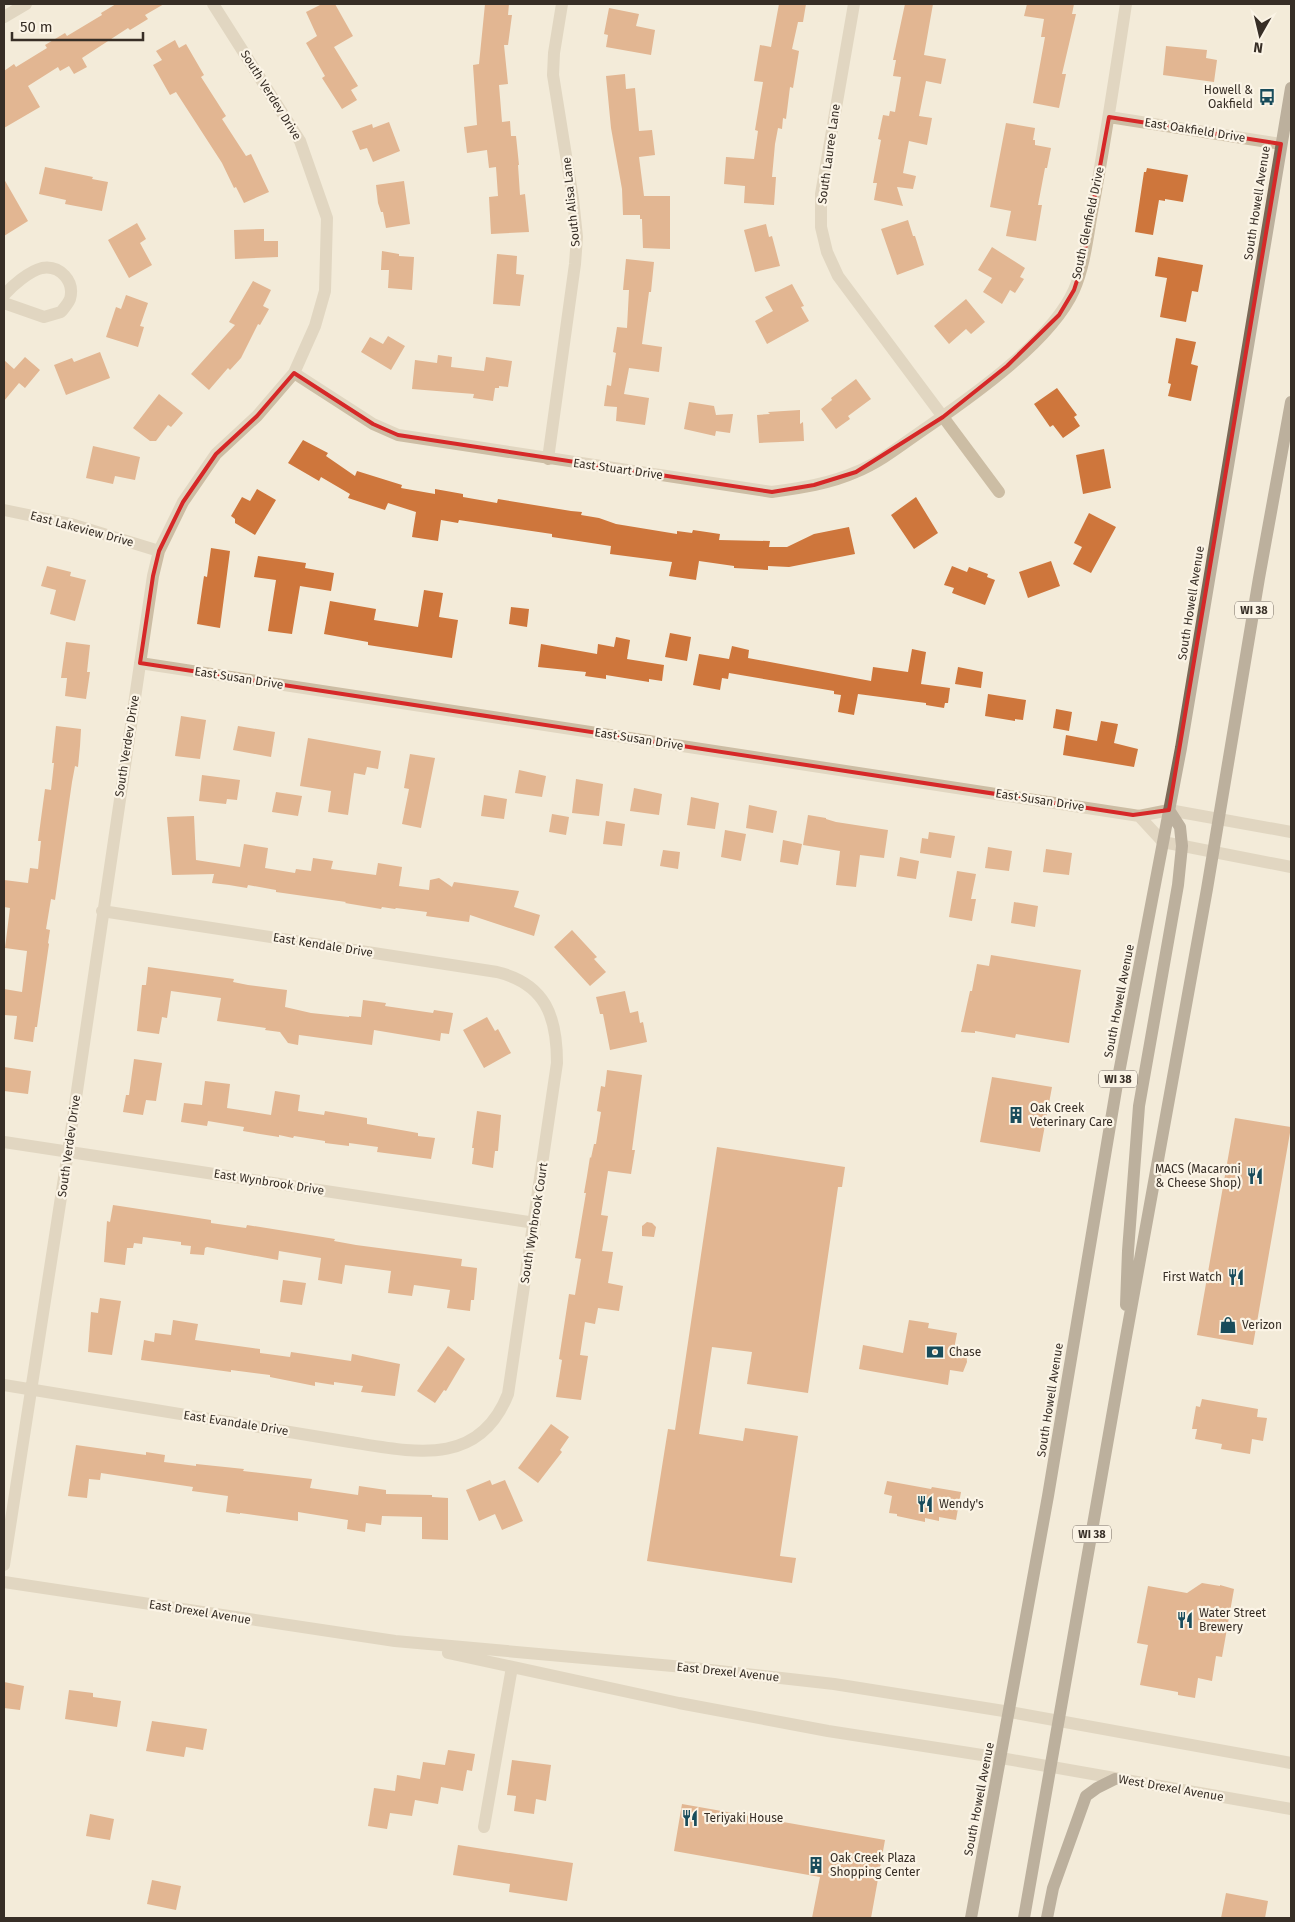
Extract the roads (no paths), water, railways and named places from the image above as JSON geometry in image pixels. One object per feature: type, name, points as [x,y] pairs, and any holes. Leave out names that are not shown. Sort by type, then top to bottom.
[{"type":"main road","name":"South Howell Avenue","points":[[971,1918],[1048,1496],[1118,1078],[1181,748],[1286,148],[1291,88]]},
{"type":"main road","name":"WI 38","points":[[1024,1918],[1124,1348],[1214,852],[1259,578],[1291,402]]},
{"type":"main road","points":[[1124,1348],[1128,1251],[1139,1106],[1178,885],[1182,846],[1180,827],[1169,810]]},
{"type":"main road","points":[[1047,1918],[1053,1888],[1086,1796],[1115,1778]]},
{"type":"street","points":[[4,17],[26,4]]},
{"type":"street","name":"South Verdev Drive","points":[[4,1564],[68,1152],[102,911],[153,576],[159,551],[183,502],[216,454],[257,416],[294,373],[315,326],[325,291],[327,218],[300,140],[213,4]]},
{"type":"street","name":"South Alisa Lane","points":[[548,459],[576,264],[577,237],[573,199],[553,75],[554,53],[562,4]]},
{"type":"street","name":"South Lauree Lane","points":[[854,4],[821,194],[821,227],[827,252],[838,276],[999,492]]},
{"type":"street","name":"South Glenfield Drive","points":[[943,417],[1007,366],[1044,333],[1059,315],[1074,290],[1082,266],[1109,117],[1126,4]]},
{"type":"street","name":"East Oakfield Drive","points":[[1109,117],[1286,148]]},
{"type":"street","points":[[4,296],[16,283],[41,268],[54,268],[65,274],[71,288],[70,300],[61,312],[44,316],[4,303]]},
{"type":"street","name":"East Stuart Drive","points":[[294,373],[373,424],[398,435],[772,492],[814,485],[856,472],[891,454],[943,417]]},
{"type":"street","name":"East Lakeview Drive","points":[[4,510],[71,524],[159,551]]},
{"type":"street","name":"East Susan Drive","points":[[140,663],[1139,816],[1169,810]]},
{"type":"street","points":[[1169,810],[1291,832]]},
{"type":"street","points":[[1139,816],[1163,842],[1291,867]]},
{"type":"street","name":"East Kendale Drive","points":[[102,911],[497,972],[517,978],[538,994]]},
{"type":"street","name":"South Wynbrook Court","points":[[468,1442],[494,1420],[508,1394],[535,1223],[557,1064],[554,1026],[548,1009],[538,994]]},
{"type":"street","name":"East Wynbrook Drive","points":[[4,1142],[535,1223]]},
{"type":"street","name":"East Evandale Drive","points":[[4,1385],[406,1450],[431,1452],[449,1449],[468,1442]]},
{"type":"street","name":"East Drexel Avenue","points":[[4,1582],[395,1641],[684,1667],[824,1683],[1059,1721]]},
{"type":"street","name":"East Drexel Avenue","points":[[395,1641],[688,1705],[828,1731],[1050,1766]]},
{"type":"street","points":[[484,1827],[512,1667]]},
{"type":"street","points":[[1059,1721],[1291,1763]]},
{"type":"street","name":"West Drexel Avenue","points":[[1050,1766],[1291,1809]]},
{"type":"place","name":"Howell & Oakfield","points":[[1267,97]]},
{"type":"place","name":"Oak Creek Veterinary Care","points":[[1016,1115]]},
{"type":"place","name":"MACS (Macaroni & Cheese Shop)","points":[[1255,1176]]},
{"type":"place","name":"First Watch","points":[[1236,1277]]},
{"type":"place","name":"Verizon","points":[[1228,1325]]},
{"type":"place","name":"Chase","points":[[935,1352]]},
{"type":"place","name":"Wendy's","points":[[925,1504]]},
{"type":"place","name":"Water Street Brewery","points":[[1185,1620]]},
{"type":"place","name":"Teriyaki House","points":[[690,1818]]},
{"type":"place","name":"Oak Creek Plaza Shopping Center","points":[[816,1865]]}]
